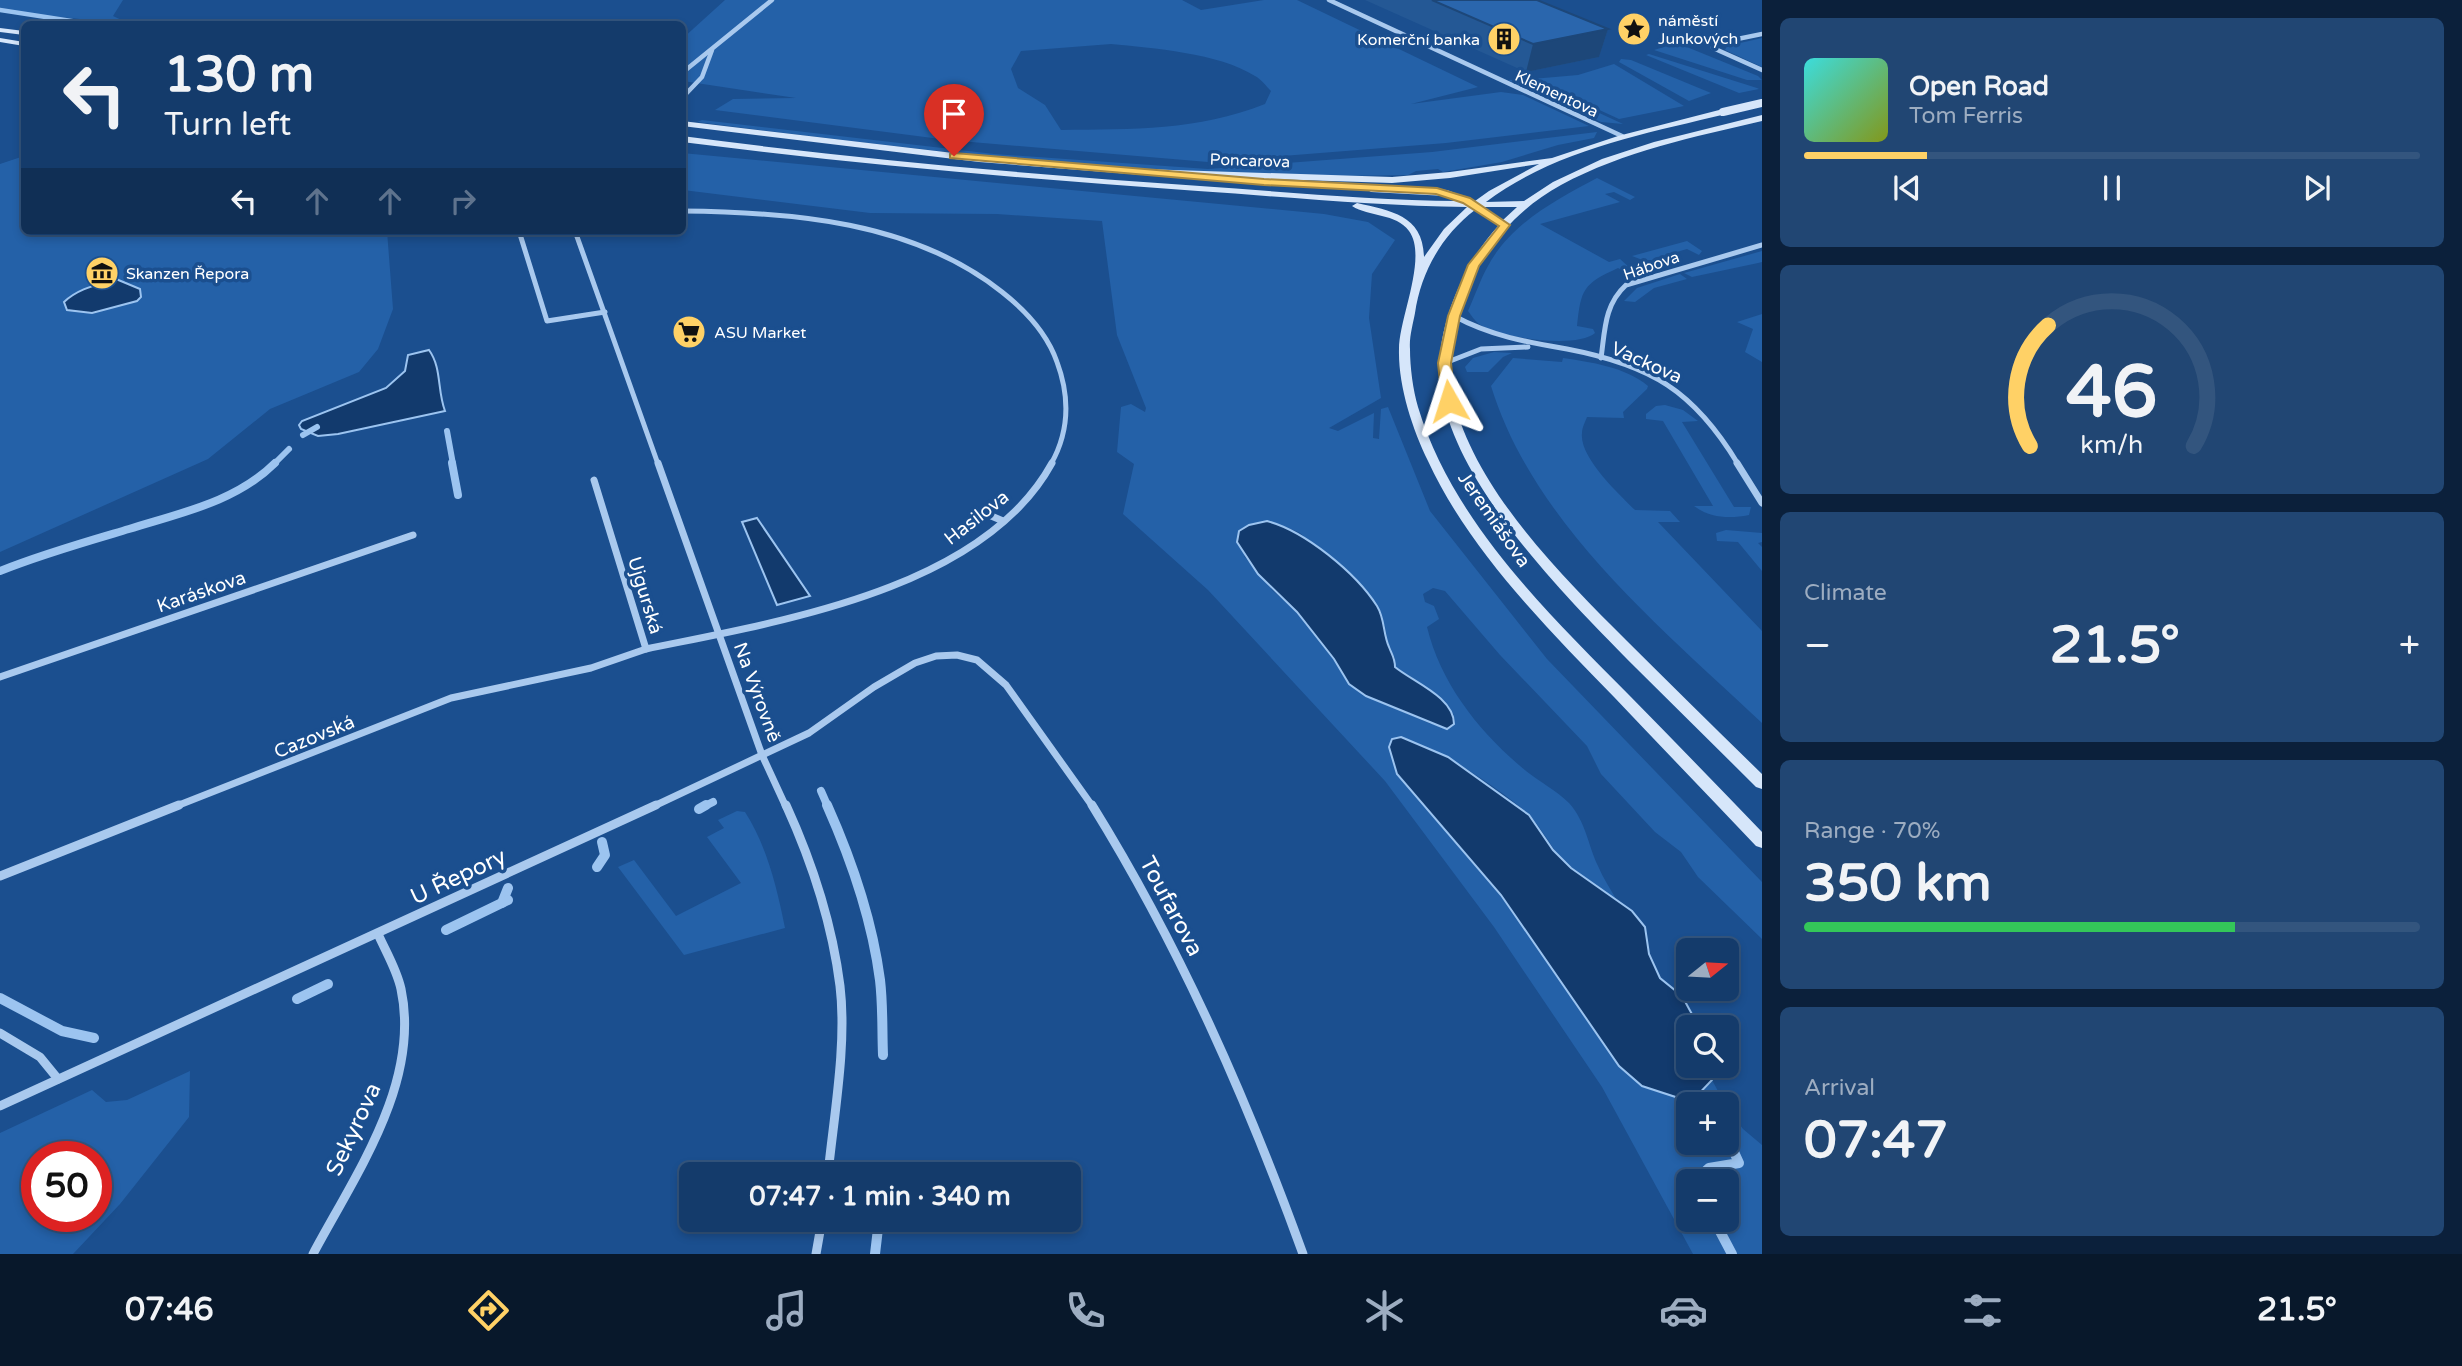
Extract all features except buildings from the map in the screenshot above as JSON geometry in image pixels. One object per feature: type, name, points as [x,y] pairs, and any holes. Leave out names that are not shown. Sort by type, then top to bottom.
[{"type":"main road","points":[[0,30],[21,33]]},
{"type":"main road","points":[[0,40],[21,44]]},
{"type":"main road","name":"Jeremiášova","points":[[1762,103],[1622,136],[1523,177],[1475,206],[1452,226],[1433,250],[1420,273],[1405,326],[1405,369],[1421,433],[1449,489],[1491,552],[1552,625],[1762,842]]},
{"type":"main road","name":"Jeremiášova","points":[[1762,118],[1676,138],[1606,161],[1555,184],[1527,205],[1505,225],[1473,265],[1454,316],[1445,363],[1449,401],[1461,433],[1473,460],[1515,525],[1600,622],[1762,783]]},
{"type":"main road","name":"Poncarova","points":[[686,123],[979,159],[1143,172],[1392,180],[1451,175],[1564,158]]},
{"type":"main road","name":"Poncarova","points":[[686,139],[921,166],[1475,206],[1527,205]]},
{"type":"main road","points":[[1143,172],[1326,186],[1437,191],[1458,196],[1505,225]]},
{"type":"main road","points":[[1308,195],[1373,210],[1408,226],[1418,238],[1420,273]]},
{"type":"street","points":[[686,70],[772,0]]},
{"type":"street","name":"Klementova","points":[[1329,0],[1622,136]]},
{"type":"street","points":[[1762,34],[1713,44],[1713,48],[1762,70]]},
{"type":"street","points":[[686,94],[706,74],[712,49]]},
{"type":"street","name":"Hasilova","points":[[686,211],[734,211],[851,226],[908,242],[957,263],[998,288],[1029,318],[1054,350],[1067,390],[1064,436],[1046,472],[1003,521],[967,549],[912,577],[848,603],[719,634]]},
{"type":"street","points":[[520,235],[547,321],[605,312]]},
{"type":"street","name":"Na Výrovně","points":[[576,235],[762,755],[807,850],[823,906],[839,987],[840,1061],[829,1162]]},
{"type":"street","name":"Hábova","points":[[1601,358],[1607,311],[1615,293],[1626,285],[1762,245]]},
{"type":"street","name":"Vackova","points":[[1454,316],[1486,334],[1601,358],[1677,390],[1694,404],[1710,424],[1761,499]]},
{"type":"street","name":"Vackova","points":[[1445,363],[1471,352],[1491,348],[1549,348]]},
{"type":"street","name":"Ujgurská","points":[[594,480],[646,649],[719,634]]},
{"type":"street","points":[[982,512],[1003,521]]},
{"type":"street","name":"Karáskova","points":[[0,677],[413,535]]},
{"type":"street","name":"Cazovská","points":[[0,876],[452,698],[591,668],[646,649]]},
{"type":"street","name":"Toufarova","points":[[921,660],[960,656],[979,661],[996,676],[1066,766],[1128,864],[1204,1008],[1260,1138],[1303,1254]]},
{"type":"street","name":"U Řepory","points":[[0,1106],[379,934],[818,729],[899,671],[921,660]]},
{"type":"street","name":"Sekyrova","points":[[313,1254],[393,1095],[404,1036],[401,991],[379,934]]},
{"type":"street","points":[[0,1034],[33,1050],[50,1065],[58,1079]]},
{"type":"street","points":[[816,1254],[820,1232]]},
{"type":"shaded area","points":[[0,0],[123,0],[113,16],[124,21],[100,21],[0,11]]},
{"type":"shaded area","points":[[725,0],[1182,0],[1201,10],[1264,0],[1297,0],[1478,87],[1411,104],[1501,92],[1523,95],[1589,126],[1446,143],[1208,162],[948,140],[715,110],[733,99],[796,98],[686,81],[686,35]],"holes":[[[1111,44],[1204,57],[1240,68],[1257,77],[1271,91],[1265,104],[1240,113],[1190,124],[1061,130],[1045,105],[1018,88],[1011,69],[1021,51]]]},
{"type":"shaded area","points":[[1762,38],[1762,67],[1725,50],[1727,46]]},
{"type":"shaded area","points":[[1677,43],[1762,80],[1747,80],[1654,50]]},
{"type":"shaded area","points":[[1646,55],[1759,89],[1739,93]]},
{"type":"shaded area","points":[[1621,59],[1631,60],[1711,93],[1689,101],[1619,62]]},
{"type":"shaded area","points":[[1614,64],[1684,106],[1619,119],[1532,79],[1578,75]]},
{"type":"shaded area","points":[[1526,79],[1623,124],[1601,122],[1508,80]]},
{"type":"shaded area","points":[[702,120],[994,154],[1208,169],[1432,152],[1597,132],[1594,138],[1558,145],[1502,162],[1443,172],[1438,169],[1416,171],[1408,175],[1319,176],[1141,169],[963,154],[697,122]]},
{"type":"shaded area","points":[[686,153],[1324,214],[1368,222],[1395,240],[1372,274],[1369,318],[1381,398],[1329,428],[1338,431],[1374,413],[1373,438],[1379,439],[1381,409],[1388,407],[1430,511],[1547,659],[1762,882],[1762,939],[1698,877],[1681,852],[1655,832],[1601,774],[1587,746],[1500,655],[1445,591],[1433,588],[1423,594],[1425,602],[1434,606],[1439,619],[1427,627],[1433,648],[1453,688],[1465,707],[1509,757],[1575,810],[1600,870],[1616,899],[1571,869],[1531,817],[1465,768],[1423,746],[1393,739],[1397,774],[1501,895],[1619,1066],[1642,1086],[1676,1097],[1676,1155],[1739,1155],[1739,1124],[1762,1145],[1762,1254],[1693,1254],[1681,1232],[1739,1232],[1739,1169],[1676,1169],[1676,1223],[1602,1087],[1494,927],[1385,781],[1208,590],[1123,514],[1134,464],[1117,452],[1121,407],[1131,404],[1145,412],[1146,408],[1117,335],[1102,221],[997,214],[870,213],[686,190]],"holes":[[[1284,526],[1300,533],[1351,578],[1385,626],[1388,646],[1395,658],[1395,667],[1445,703],[1454,715],[1431,724],[1366,696],[1349,684],[1334,659],[1297,612],[1273,591],[1244,556]]]},
{"type":"shaded area","points":[[21,157],[21,235],[387,235],[393,309],[378,349],[359,372],[270,409],[208,459],[0,552],[0,164]]},
{"type":"shaded area","points":[[1597,178],[1635,197],[1630,200],[1614,192],[1605,194],[1620,202],[1540,224],[1609,262],[1620,259],[1631,269],[1630,274],[1618,268],[1597,279],[1586,289],[1580,304],[1577,326],[1593,329],[1595,333],[1586,338],[1572,340],[1537,340],[1503,334],[1479,324],[1468,311],[1485,271],[1509,237],[1536,214]]},
{"type":"shaded area","points":[[1687,241],[1702,251],[1699,255],[1687,249],[1656,258],[1667,264],[1653,264],[1632,256]]},
{"type":"shaded area","points":[[1762,251],[1762,262],[1692,277],[1684,273]]},
{"type":"shaded area","points":[[1680,274],[1687,279],[1654,288],[1635,302],[1624,301],[1637,288]]},
{"type":"shaded area","points":[[116,279],[140,289],[141,297],[137,301],[92,313],[67,310],[64,302],[76,293]]},
{"type":"shaded area","points":[[1762,314],[1762,362],[1745,352],[1753,329],[1737,322]]},
{"type":"shaded area","points":[[429,350],[436,364],[445,411],[338,434],[318,436],[301,429],[299,425],[302,421],[386,388],[405,371],[408,355]]},
{"type":"shaded area","points":[[1494,352],[1512,353],[1503,357],[1488,372],[1467,372],[1465,367],[1473,358]]},
{"type":"shaded area","points":[[1513,358],[1562,362],[1563,358],[1596,364],[1629,374],[1648,386],[1623,412],[1624,418],[1587,417],[1582,431],[1583,443],[1601,475],[1635,510],[1670,511],[1680,522],[1658,522],[1762,631],[1762,723],[1604,570],[1568,528],[1537,483],[1511,436],[1491,386]]},
{"type":"shaded area","points":[[1665,405],[1683,410],[1698,421],[1682,422],[1734,507],[1751,507],[1749,515],[1720,516],[1694,506],[1713,506],[1663,421],[1646,419],[1646,414],[1656,406]]},
{"type":"shaded area","points":[[757,518],[810,596],[777,605],[742,522]]},
{"type":"shaded area","points":[[1267,521],[1282,526],[1313,544],[1343,567],[1368,593],[1380,611],[1395,667],[1440,698],[1452,714],[1454,724],[1447,729],[1366,696],[1349,684],[1334,659],[1297,612],[1258,574],[1237,542],[1239,531],[1249,525]]},
{"type":"shaded area","points":[[1726,530],[1762,533],[1762,542],[1758,543],[1762,547],[1762,571],[1738,542],[1717,541],[1716,533]]},
{"type":"shaded area","points":[[1401,737],[1448,757],[1529,815],[1553,850],[1571,868],[1632,911],[1645,927],[1649,954],[1660,978],[1676,991],[1676,1001],[1685,1001],[1692,1015],[1676,1015],[1676,1078],[1713,1078],[1701,1092],[1676,1092],[1676,1097],[1642,1086],[1619,1066],[1501,895],[1397,774],[1389,747],[1392,739]]},
{"type":"shaded area","points":[[737,811],[745,812],[765,853],[785,928],[684,955],[618,867],[634,860],[676,916],[741,883],[707,837],[724,828],[718,820]]},
{"type":"shaded area","points":[[190,1071],[189,1117],[112,1213],[112,1141],[21,1141],[21,1232],[94,1232],[73,1254],[0,1254],[0,1133],[92,1090],[106,1102],[127,1100]]},
{"type":"shaded area","points":[[1712,1080],[1718,1092],[1701,1092]]},
{"type":"waterway","points":[[0,10],[72,21]]},
{"type":"waterway","points":[[303,435],[317,427]]},
{"type":"waterway","points":[[447,431],[453,464]]},
{"type":"waterway","points":[[275,463],[289,449]]},
{"type":"waterway","points":[[0,571],[64,548],[206,505],[243,488],[275,463]]},
{"type":"waterway","points":[[452,463],[458,495]]},
{"type":"waterway","points":[[821,791],[828,807]]},
{"type":"waterway","points":[[703,807],[713,802]]},
{"type":"waterway","points":[[699,809],[706,805]]},
{"type":"waterway","points":[[827,805],[853,869],[872,935],[881,989],[883,1055]]},
{"type":"waterway","points":[[597,867],[605,855],[602,842]]},
{"type":"waterway","points":[[502,903],[508,888]]},
{"type":"waterway","points":[[502,903],[508,900]]},
{"type":"waterway","points":[[446,930],[502,903]]},
{"type":"waterway","points":[[297,999],[328,984]]},
{"type":"waterway","points":[[0,998],[62,1031],[94,1038]]},
{"type":"waterway","points":[[1708,1169],[1739,1163],[1735,1155]]},
{"type":"waterway","points":[[875,1254],[878,1232]]},
{"type":"waterway","points":[[1720,1232],[1732,1254]]},
{"type":"place","name":"náměstí Junkových","points":[[1634,29]]},
{"type":"place","name":"Komerční banka","points":[[1504,39]]},
{"type":"place","name":"Skanzen Řepora","points":[[102,273]]},
{"type":"place","name":"ASU Market","points":[[689,332]]},
{"type":"route","points":[[954,156],[1264,182],[1437,191],[1458,196],[1505,225],[1473,265],[1454,316],[1445,363],[1449,401]]}]
